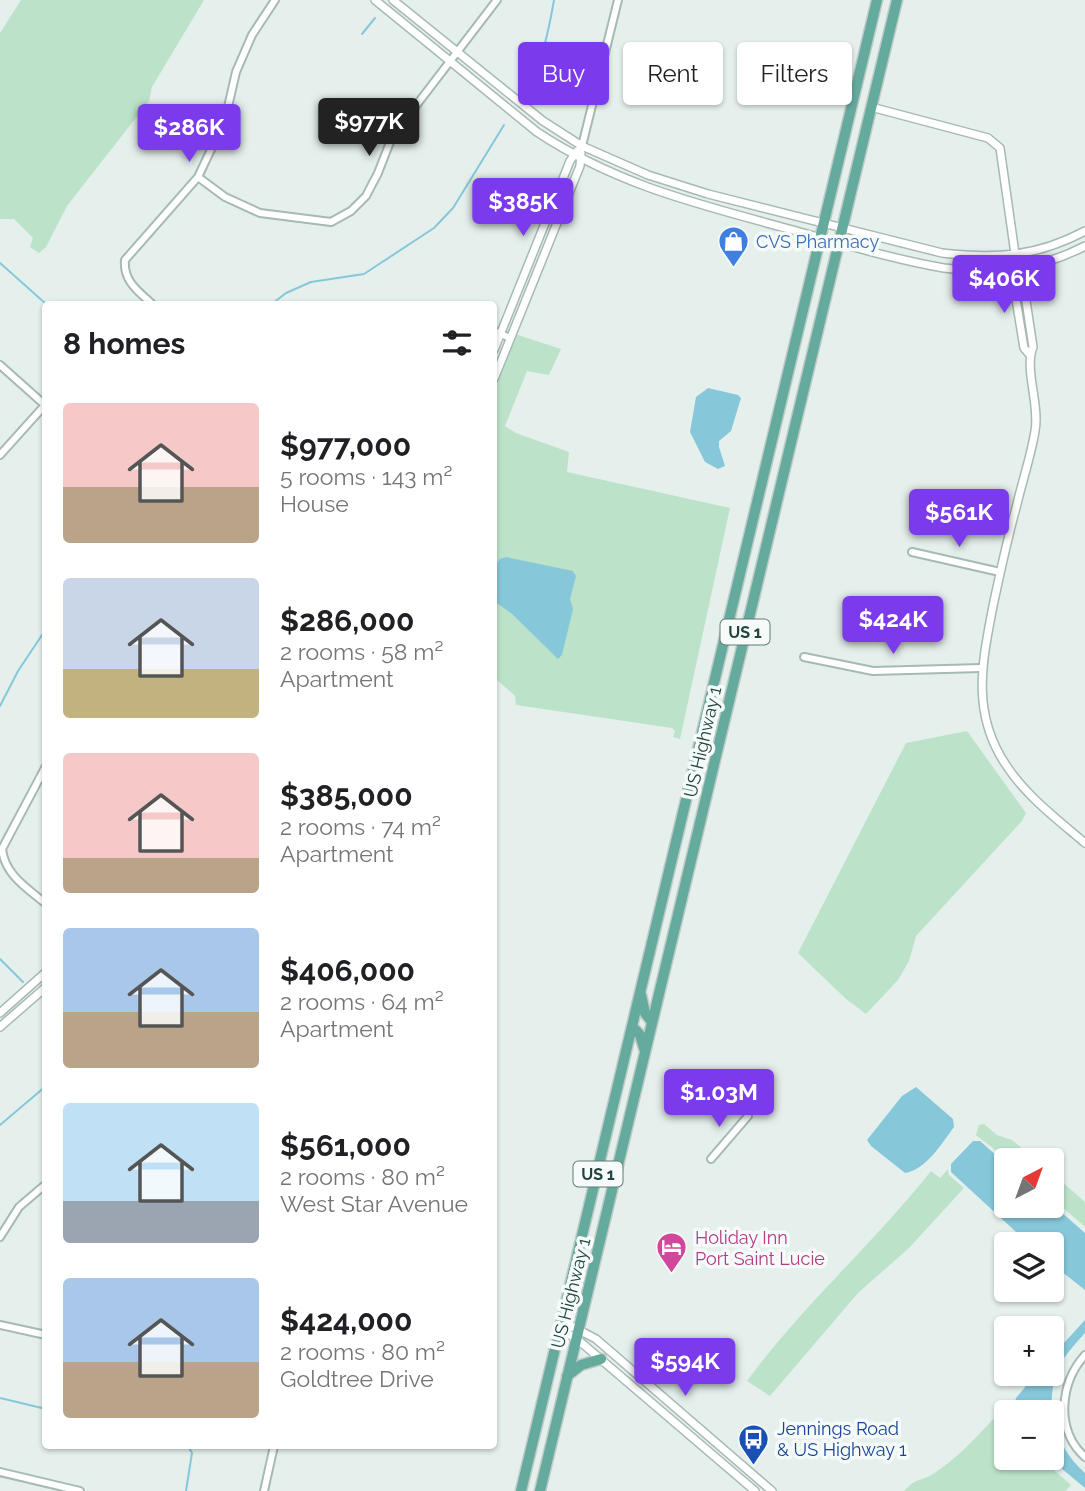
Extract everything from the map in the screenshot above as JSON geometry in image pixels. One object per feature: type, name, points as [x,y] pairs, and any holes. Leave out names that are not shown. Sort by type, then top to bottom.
[{"type":"main road","name":"US Highway 1","points":[[521,1491],[877,0]]},
{"type":"main road","name":"US Highway 1","points":[[540,1491],[897,0]]},
{"type":"main road","points":[[735,597],[739,617],[747,626]]},
{"type":"main road","points":[[729,624],[737,630],[742,646]]},
{"type":"main road","points":[[640,995],[645,1013],[652,1022]]},
{"type":"main road","points":[[632,1026],[640,1035],[645,1052]]},
{"type":"main road","points":[[567,1377],[581,1365],[601,1359]]},
{"type":"street","points":[[149,301],[129,282],[124,269],[125,260],[198,177],[225,120],[236,72],[252,35],[275,0]]},
{"type":"street","points":[[375,0],[537,132],[577,156],[644,187],[819,238],[965,271],[1017,272],[1065,257],[1085,246]]},
{"type":"street","points":[[393,0],[543,121],[582,146],[648,175],[708,194],[933,252],[982,257],[1016,255],[1051,246],[1085,231]]},
{"type":"street","points":[[198,177],[225,197],[260,213],[331,222],[351,211],[366,196],[392,137],[497,0]]},
{"type":"street","points":[[510,338],[497,332],[582,146],[618,0]]},
{"type":"street","points":[[871,107],[988,138],[1000,148],[1016,255],[1017,272],[1013,281],[1024,348],[1030,355],[1036,403],[1036,429],[1000,572],[981,668],[982,699],[985,717],[1004,762],[1028,793],[1085,843]]},
{"type":"street","points":[[497,371],[580,166],[577,156]]},
{"type":"street","points":[[536,243],[547,247]]},
{"type":"street","points":[[0,365],[42,402]]},
{"type":"street","points":[[0,455],[42,408]]},
{"type":"street","points":[[912,552],[1000,572]]},
{"type":"street","points":[[804,657],[873,671],[981,668]]},
{"type":"street","points":[[42,774],[2,849],[4,864],[15,878],[42,901]]},
{"type":"street","points":[[0,1013],[42,976]]},
{"type":"street","points":[[0,1027],[42,990]]},
{"type":"street","points":[[9,1006],[15,1014]]},
{"type":"street","points":[[711,1159],[748,1116]]},
{"type":"street","points":[[0,1237],[19,1207],[42,1188]]},
{"type":"street","points":[[0,1325],[42,1334]]},
{"type":"street","points":[[561,1325],[596,1339],[772,1491]]},
{"type":"street","points":[[578,1334],[601,1359],[755,1491]]},
{"type":"street","points":[[1085,1355],[1070,1377],[1064,1408],[1072,1440],[1085,1457]]},
{"type":"street","points":[[264,1491],[273,1449]]},
{"type":"street","points":[[0,1472],[80,1491]]},
{"type":"green space","points":[[21,0],[204,0],[152,87],[149,101],[67,206],[46,247],[39,253],[30,247],[33,238],[14,219],[0,219],[0,33]]},
{"type":"green space","points":[[515,334],[561,349],[549,375],[527,371],[505,426],[516,433],[569,452],[567,472],[730,508],[680,739],[673,737],[675,731],[672,728],[516,705],[515,696],[497,680],[497,380]]},
{"type":"green space","points":[[967,731],[1026,813],[1022,821],[916,936],[909,961],[898,980],[866,1014],[846,999],[798,953],[906,743]]},
{"type":"green space","points":[[984,1124],[997,1135],[1012,1140],[1022,1148],[994,1149],[976,1135],[979,1125]]},
{"type":"green space","points":[[948,1169],[949,1175],[964,1188],[909,1248],[858,1293],[770,1396],[747,1381],[768,1353],[931,1171],[940,1178]]},
{"type":"green space","points":[[1064,1184],[1085,1202],[1085,1227],[1064,1209]]},
{"type":"green space","points":[[993,1419],[994,1470],[1054,1470],[1071,1485],[1065,1491],[904,1491],[952,1460]]},
{"type":"water","points":[[708,388],[741,398],[731,431],[719,441],[725,466],[718,469],[705,462],[690,432],[696,397]]},
{"type":"water","points":[[506,557],[573,571],[576,576],[570,599],[573,609],[562,655],[558,659],[512,614],[497,603],[497,563]]},
{"type":"water","points":[[916,1087],[953,1119],[954,1127],[927,1161],[905,1173],[867,1140],[902,1096]]},
{"type":"water","points":[[973,1141],[980,1141],[994,1153],[994,1212],[951,1172],[951,1164]]},
{"type":"water","points":[[1064,1215],[1085,1233],[1085,1290],[1064,1273],[1064,1232],[1016,1232],[1001,1218],[1064,1218]]},
{"type":"water","points":[[1085,1320],[1085,1333],[1064,1358],[1064,1343]]},
{"type":"water","points":[[1026,1386],[1053,1386],[1052,1400],[1016,1398]]},
{"type":"water","points":[[1064,1447],[1085,1473],[1085,1488],[1063,1470]]},
{"type":"waterway","points":[[545,42],[554,0]]},
{"type":"waterway","points":[[362,34],[375,18]]},
{"type":"waterway","points":[[276,301],[286,293],[311,282],[364,274],[434,228],[453,208],[504,125]]},
{"type":"waterway","points":[[0,263],[43,301]]},
{"type":"waterway","points":[[0,706],[18,671],[42,635]]},
{"type":"waterway","points":[[0,959],[23,982]]},
{"type":"waterway","points":[[0,1125],[42,1089]]},
{"type":"waterway","points":[[0,1398],[42,1408]]},
{"type":"waterway","points":[[186,1491],[192,1453],[190,1449]]},
{"type":"place","name":"CVS Pharmacy","points":[[733,269]]},
{"type":"place","name":"Holiday Inn Port Saint Lucie","points":[[672,1275]]},
{"type":"place","name":"Jennings Road & US Highway 1","points":[[754,1466]]}]
